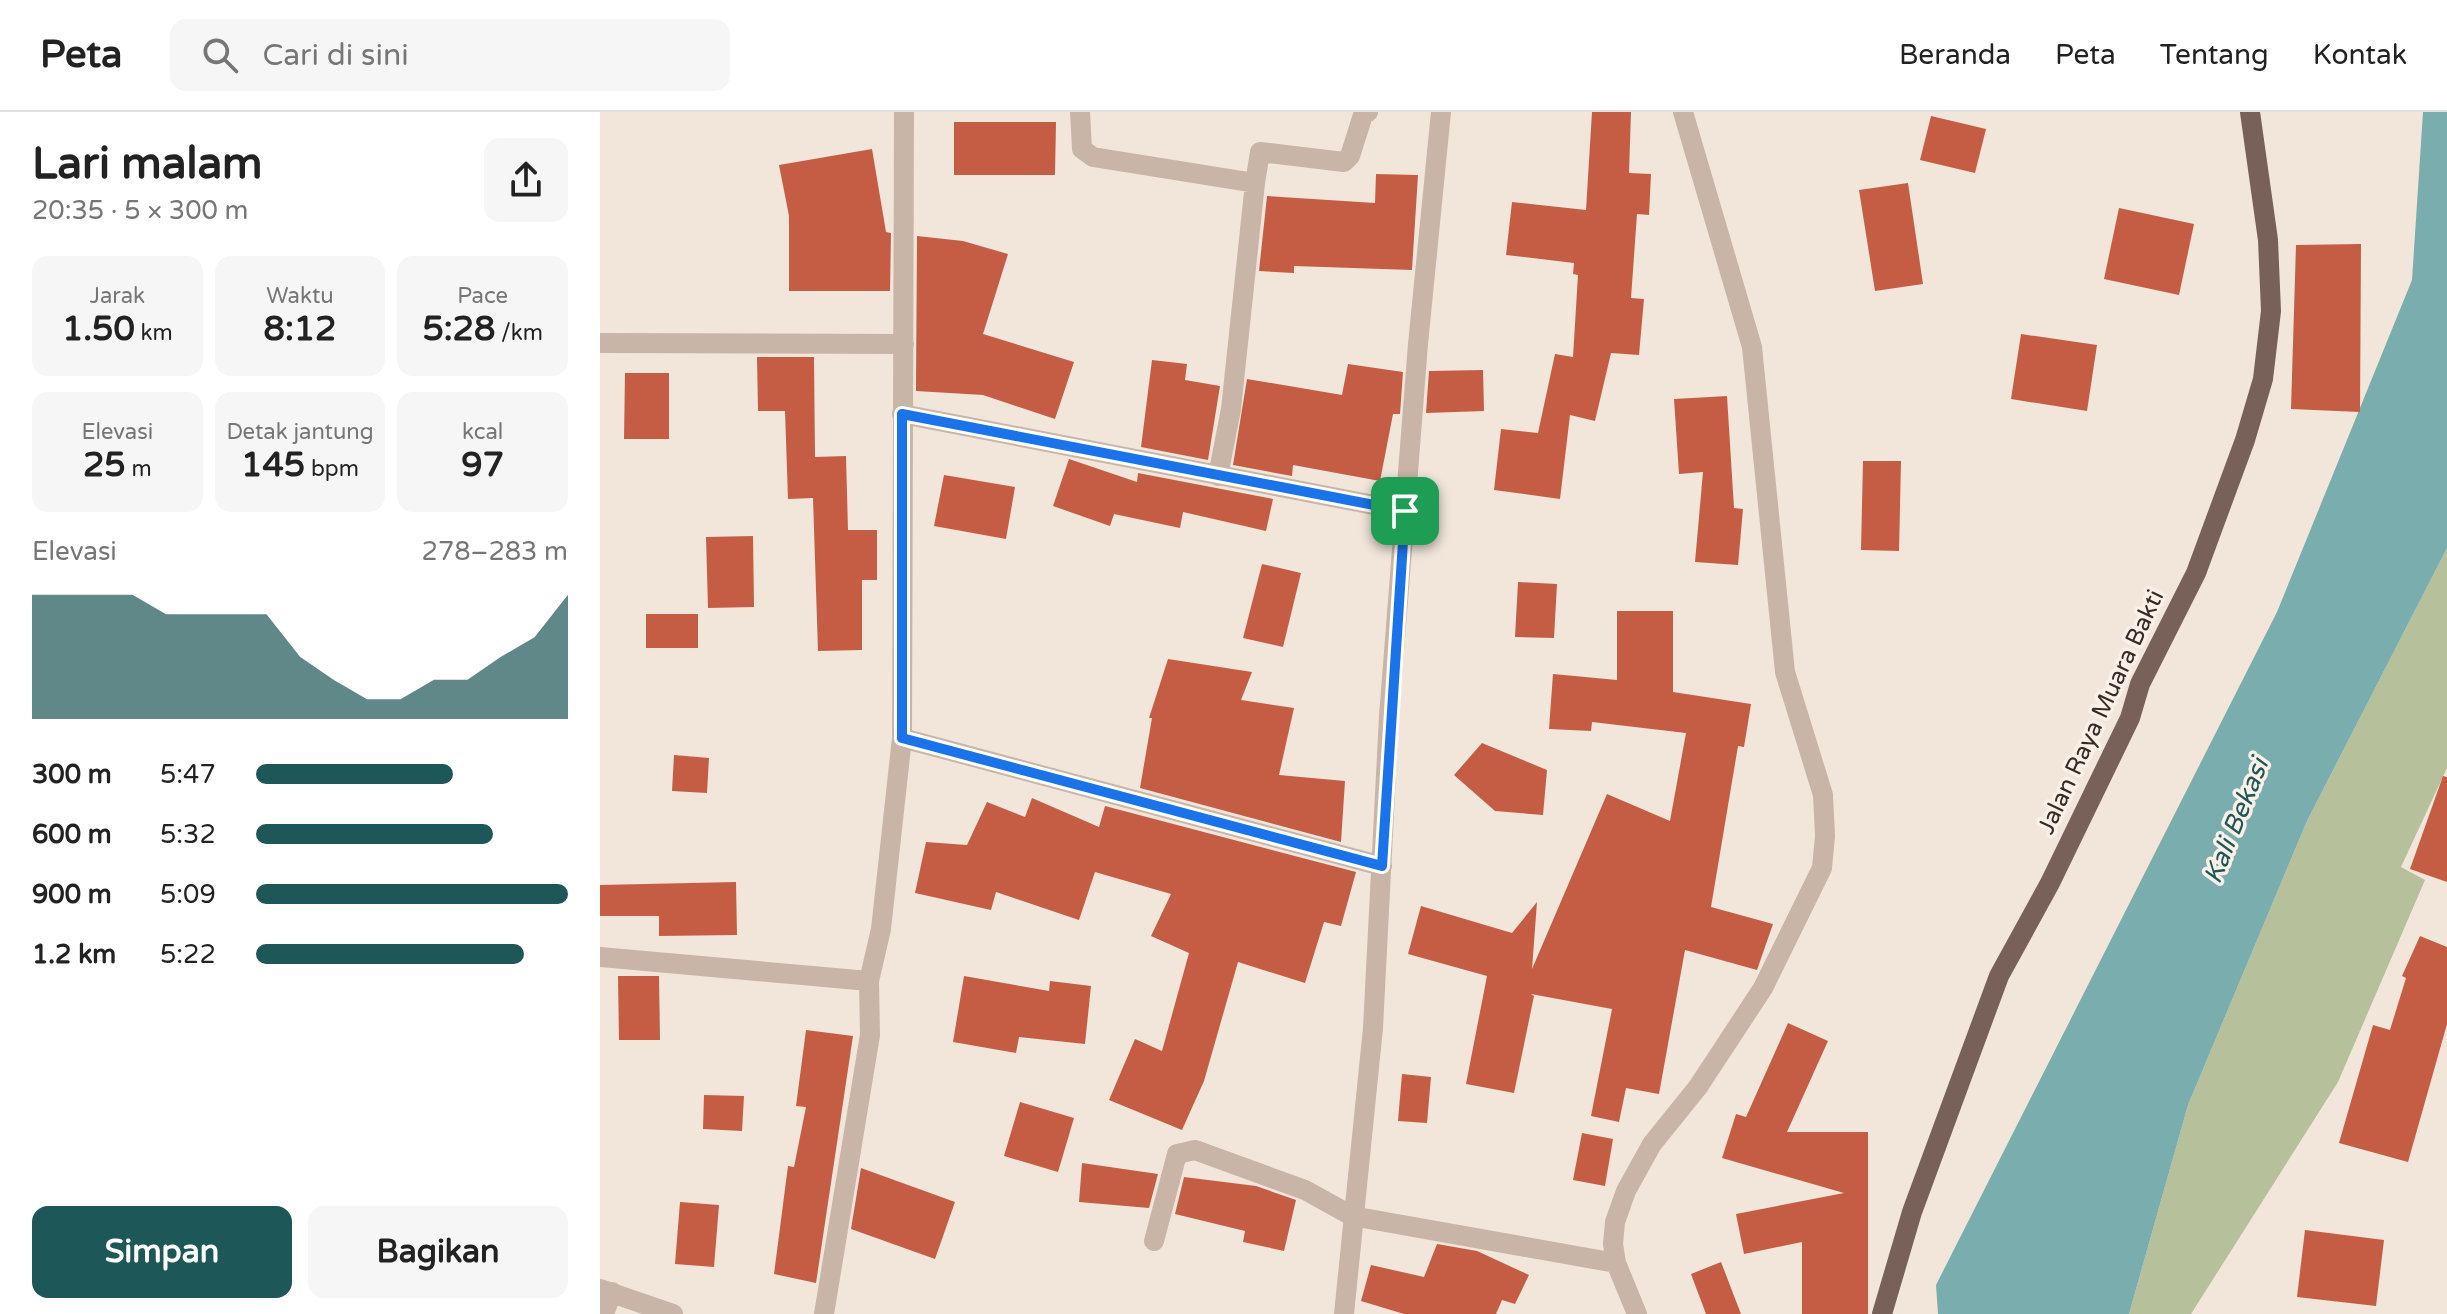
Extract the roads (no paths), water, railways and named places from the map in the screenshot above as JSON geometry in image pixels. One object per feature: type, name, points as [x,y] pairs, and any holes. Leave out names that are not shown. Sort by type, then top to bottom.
[{"type":"main road","name":"Jalan Raya Muara Bakti","points":[[1882,1314],[1912,1212],[1999,976],[2050,883],[2130,718],[2140,684],[2196,573],[2245,440],[2263,379],[2271,311],[2268,240],[2250,112]]},
{"type":"street","points":[[824,1314],[870,1035],[869,981],[881,929],[902,738],[904,112]]},
{"type":"street","points":[[1080,112],[1082,149],[1093,157],[1255,183]]},
{"type":"street","points":[[1218,476],[1231,409],[1260,152],[1344,162],[1350,156],[1363,115],[1368,112]]},
{"type":"street","points":[[1344,1314],[1373,1028],[1405,511],[1441,112],[1433,112]]},
{"type":"street","points":[[1637,1314],[1616,1263],[1615,1222],[1626,1191],[1652,1144],[1698,1087],[1763,988],[1822,868],[1825,836],[1823,795],[1785,672],[1752,347],[1683,112]]},
{"type":"street","points":[[600,343],[904,344]]},
{"type":"street","points":[[902,414],[1405,511]]},
{"type":"street","points":[[902,738],[1382,866]]},
{"type":"street","points":[[600,957],[869,981]]},
{"type":"street","points":[[1154,1241],[1177,1154],[1186,1150],[1305,1190],[1352,1216],[1616,1263]]},
{"type":"street","points":[[604,1314],[606,1290],[673,1314]]},
{"type":"water","name":"Kali Bekasi","points":[[2423,112],[2447,112],[2447,548],[2307,821],[2188,1105],[2129,1314],[1938,1314],[1936,1285],[2277,612],[2412,280]]}]
